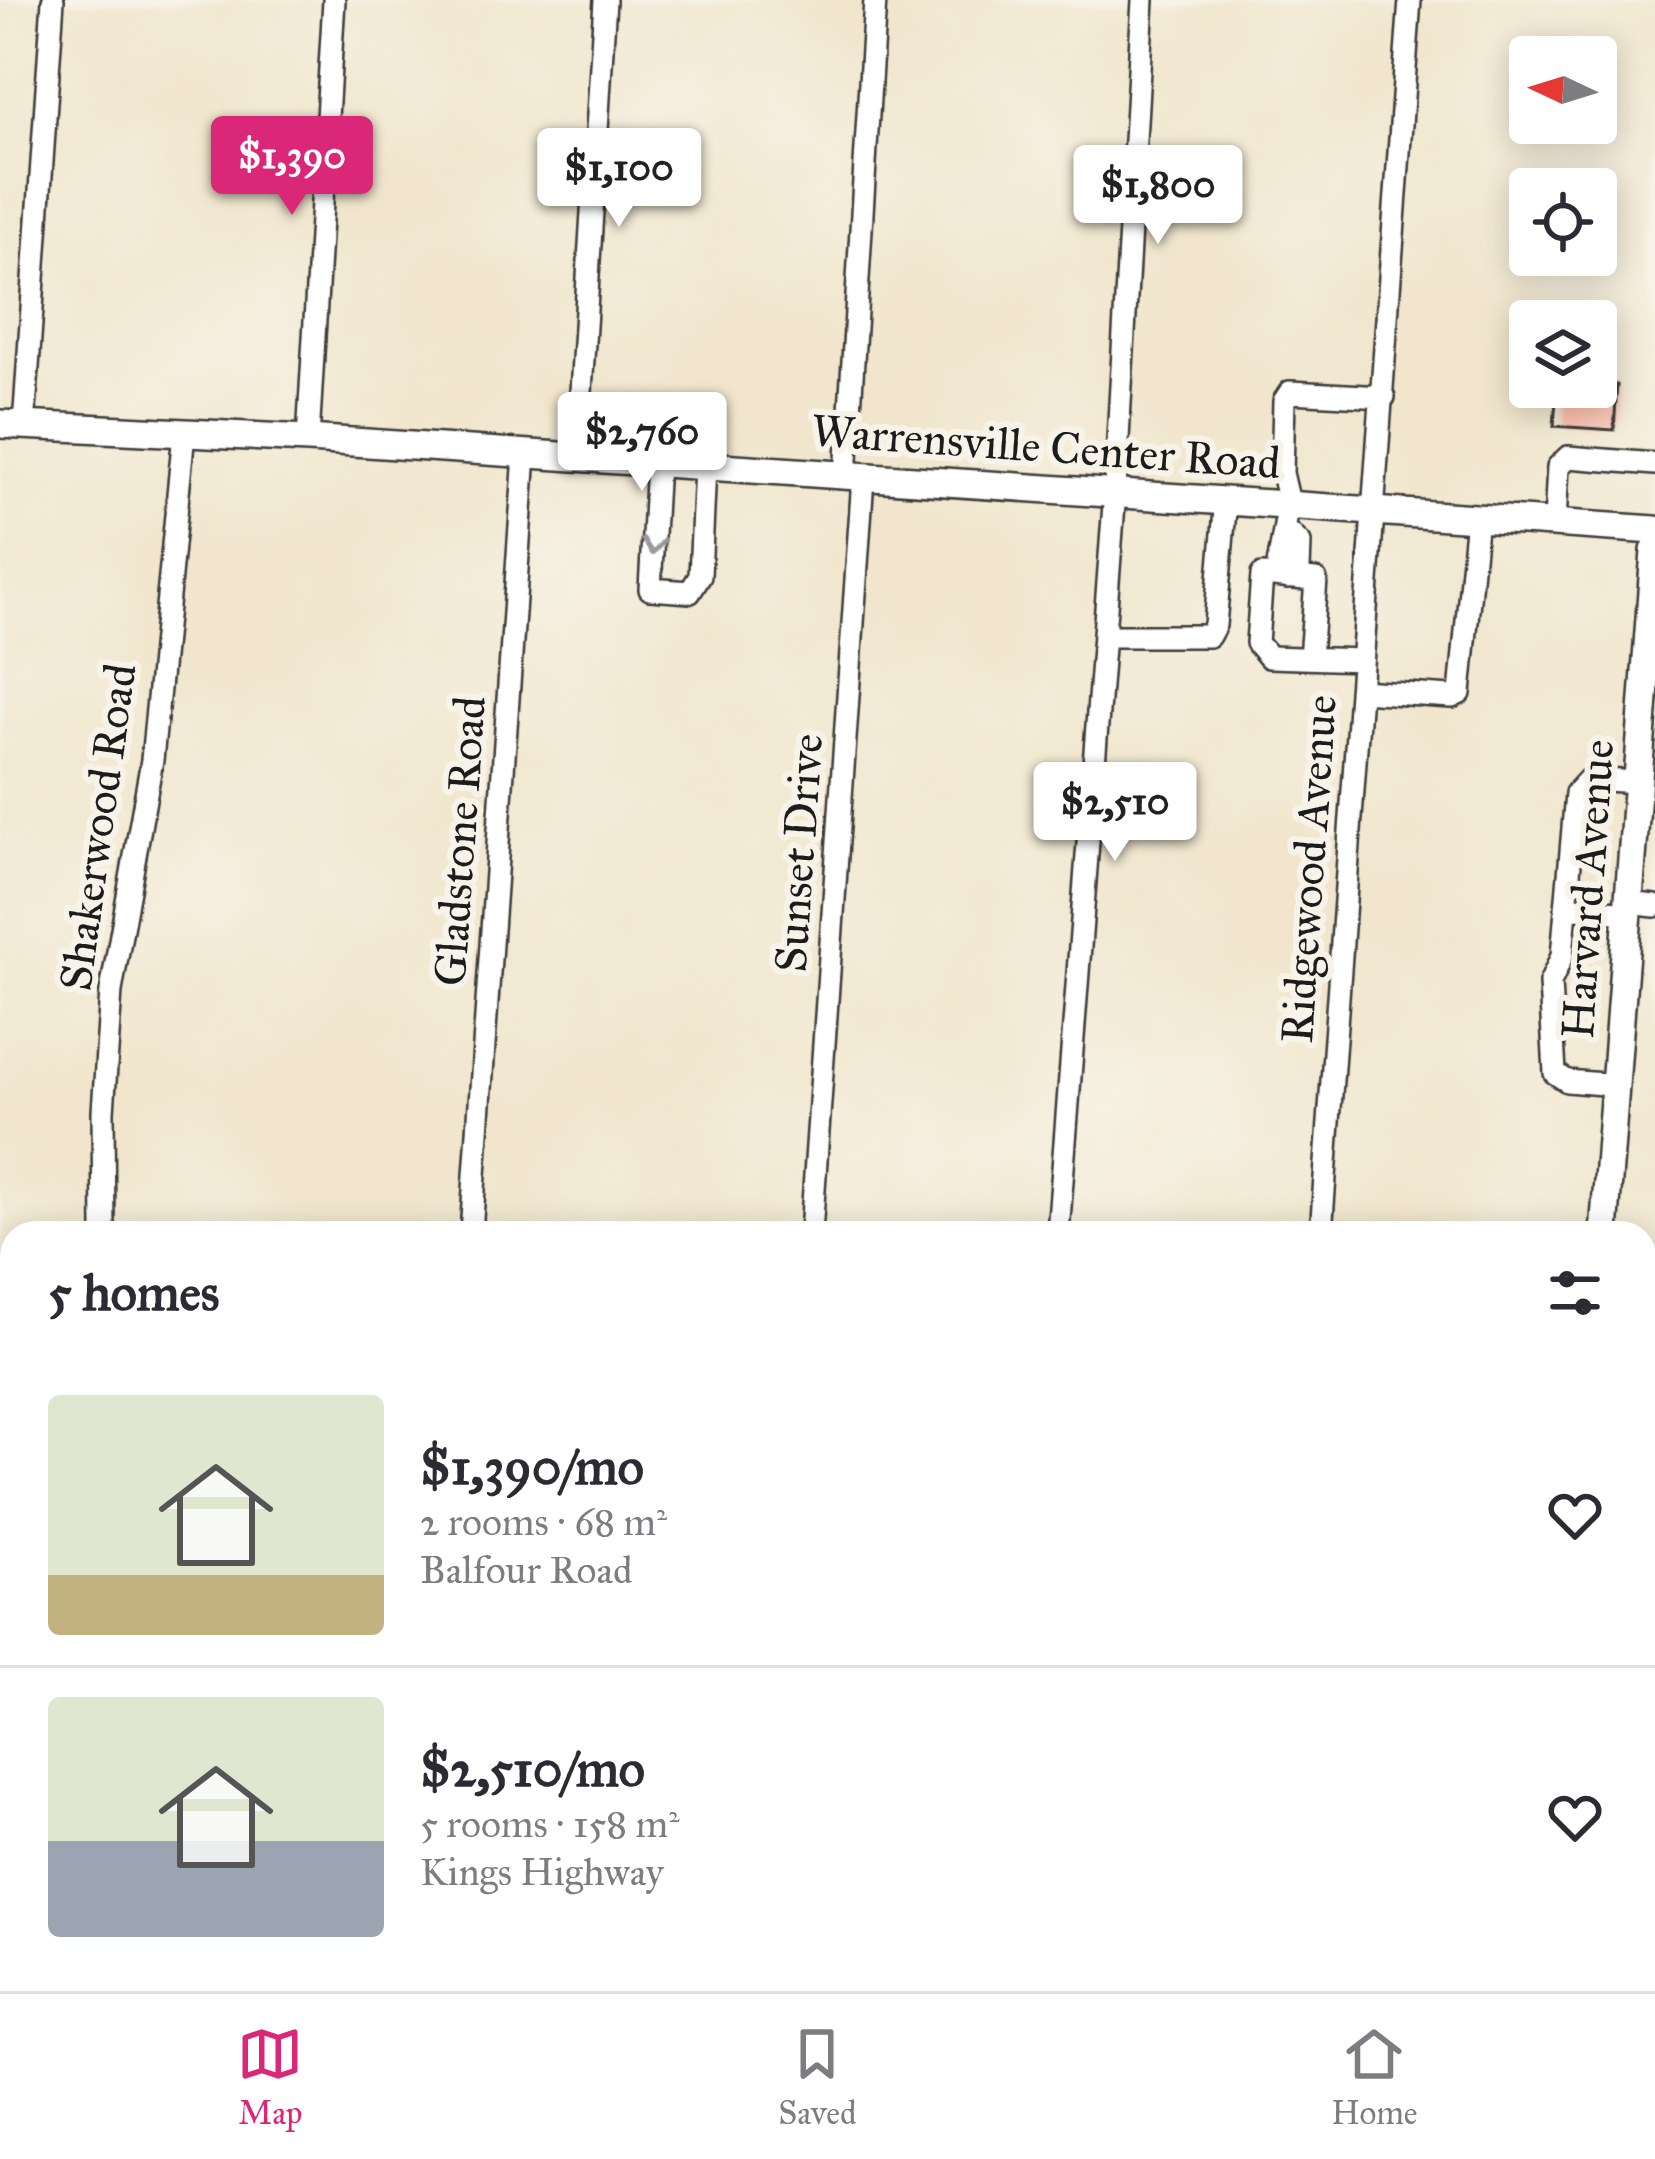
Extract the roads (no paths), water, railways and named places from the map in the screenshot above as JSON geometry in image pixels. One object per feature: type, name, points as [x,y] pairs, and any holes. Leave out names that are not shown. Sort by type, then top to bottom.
[{"type":"main road","name":"Warrensville Center Road","points":[[12,425],[308,439],[1226,499],[1288,517],[1375,511],[1655,530]]},
{"type":"main road","name":"Harvard Avenue","points":[[1605,1221],[1615,1085],[1637,907],[1655,551]]},
{"type":"street","points":[[12,425],[53,0]]},
{"type":"street","points":[[308,439],[334,0]]},
{"type":"street","points":[[577,457],[605,0]]},
{"type":"street","name":"Sunset Drive","points":[[812,1221],[854,477],[875,0]]},
{"type":"street","points":[[1059,1221],[1115,491],[1143,0]]},
{"type":"street","name":"Ridgewood Avenue","points":[[1322,1221],[1410,0]]},
{"type":"street","points":[[1288,578],[1299,570],[1300,543],[1288,517],[1282,454],[1284,401],[1290,392],[1384,397]]},
{"type":"street","name":"Shakerwood Road","points":[[104,1221],[103,1112],[111,991],[152,760],[184,434]]},
{"type":"street","name":"Gladstone Road","points":[[472,1221],[525,454]]},
{"type":"street","points":[[1555,522],[1558,467],[1568,458],[1655,464]]},
{"type":"street","points":[[657,463],[650,590],[690,592],[700,576],[705,466]]},
{"type":"street","points":[[1105,636],[1209,636],[1215,625],[1226,499]]},
{"type":"street","points":[[1360,691],[1452,698],[1460,693],[1477,518]]},
{"type":"street","points":[[1310,658],[1316,580],[1262,575],[1257,643],[1269,657],[1362,660]]},
{"type":"street","points":[[1615,1085],[1567,1081],[1555,1073],[1550,982],[1562,956],[1576,793],[1589,779],[1643,792]]},
{"type":"street","points":[[1566,907],[1637,907]]}]
